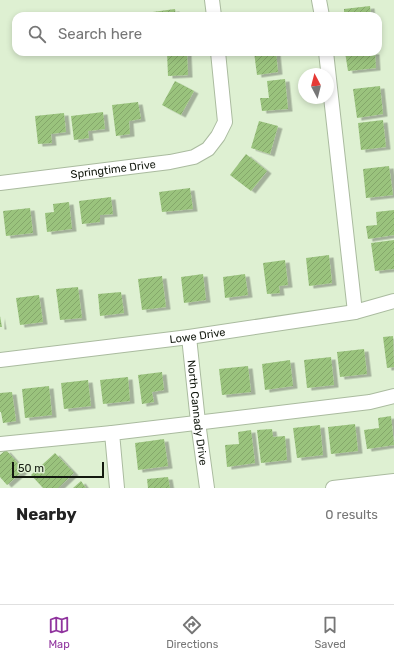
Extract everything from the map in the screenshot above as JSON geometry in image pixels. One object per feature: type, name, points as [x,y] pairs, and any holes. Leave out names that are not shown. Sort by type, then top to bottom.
[{"type":"street","points":[[212,0],[214,12]]},
{"type":"street","points":[[319,0],[321,12]]},
{"type":"street","name":"Springtime Drive","points":[[0,183],[170,162],[194,157],[208,149],[218,136],[225,122],[218,56]]},
{"type":"street","points":[[326,56],[354,312]]},
{"type":"street","name":"Lowe Drive","points":[[0,360],[189,337],[354,312],[394,301]]},
{"type":"street","name":"North Cannady Drive","points":[[189,337],[207,488]]},
{"type":"street","points":[[0,444],[112,433],[370,402],[394,396]]},
{"type":"street","points":[[112,433],[117,488]]},
{"type":"street","points":[[333,488],[394,481]]},
{"type":"building","points":[[370,6],[371,12],[344,12],[344,9]]},
{"type":"building","points":[[175,9],[175,12],[152,12]]},
{"type":"building","points":[[167,56],[187,56],[188,75],[168,76]]},
{"type":"building","points":[[255,56],[276,56],[278,72],[257,75]]},
{"type":"building","points":[[346,56],[375,56],[376,68],[348,71]]},
{"type":"building","points":[[285,79],[288,109],[262,111],[260,98],[269,98],[267,81]]},
{"type":"building","points":[[175,81],[194,91],[181,115],[162,105]]},
{"type":"building","points":[[380,86],[383,114],[357,118],[353,89]]},
{"type":"building","points":[[138,102],[141,119],[129,121],[130,134],[116,136],[112,105]]},
{"type":"building","points":[[103,112],[105,129],[88,131],[89,138],[74,140],[71,116]]},
{"type":"building","points":[[64,113],[66,132],[51,134],[52,143],[38,144],[35,116]]},
{"type":"building","points":[[383,120],[386,147],[361,150],[358,123]]},
{"type":"building","points":[[259,121],[278,126],[270,154],[251,148]]},
{"type":"building","points":[[246,154],[267,171],[251,191],[230,175]]},
{"type":"building","points":[[389,166],[393,195],[366,198],[363,169]]},
{"type":"building","points":[[190,188],[193,209],[162,212],[159,192]]},
{"type":"building","points":[[111,197],[113,214],[100,215],[100,222],[82,224],[79,201]]},
{"type":"building","points":[[69,202],[72,229],[47,232],[45,213],[54,212],[53,204]]},
{"type":"building","points":[[30,208],[33,233],[6,236],[3,211]]},
{"type":"building","points":[[394,210],[394,235],[368,239],[366,226],[377,225],[376,212]]},
{"type":"building","points":[[394,240],[394,269],[375,271],[371,243]]},
{"type":"building","points":[[329,255],[332,283],[309,286],[306,258]]},
{"type":"building","points":[[285,260],[288,285],[279,286],[280,293],[267,294],[263,263]]},
{"type":"building","points":[[203,274],[206,300],[184,303],[181,277]]},
{"type":"building","points":[[245,274],[248,295],[225,298],[223,277]]},
{"type":"building","points":[[162,276],[166,307],[142,310],[138,279]]},
{"type":"building","points":[[78,287],[82,318],[60,320],[56,289]]},
{"type":"building","points":[[121,292],[124,313],[100,316],[98,294]]},
{"type":"building","points":[[39,295],[43,322],[20,325],[16,298]]},
{"type":"building","points":[[0,316],[2,327],[0,327]]},
{"type":"building","points":[[393,336],[394,367],[387,368],[383,337]]},
{"type":"building","points":[[364,349],[367,374],[340,377],[337,352]]},
{"type":"building","points":[[331,357],[334,385],[307,388],[304,360]]},
{"type":"building","points":[[290,360],[293,386],[265,390],[262,364]]},
{"type":"building","points":[[248,366],[251,392],[222,395],[219,369]]},
{"type":"building","points":[[162,372],[164,390],[152,392],[154,402],[142,404],[138,375]]},
{"type":"building","points":[[128,377],[130,401],[103,404],[100,380]]},
{"type":"building","points":[[88,380],[91,406],[64,409],[61,383]]},
{"type":"building","points":[[49,386],[52,415],[25,418],[22,389]]},
{"type":"building","points":[[12,392],[16,421],[3,423],[0,412],[0,393]]},
{"type":"building","points":[[391,416],[394,445],[367,449],[364,430],[379,428],[378,418]]},
{"type":"building","points":[[355,424],[358,451],[331,454],[328,427]]},
{"type":"building","points":[[320,425],[323,455],[297,458],[293,428]]},
{"type":"building","points":[[272,429],[273,437],[285,436],[287,460],[261,463],[257,430]]},
{"type":"building","points":[[251,430],[255,463],[227,467],[225,445],[239,444],[238,432]]},
{"type":"building","points":[[164,439],[168,466],[138,470],[135,443]]},
{"type":"building","points":[[6,450],[24,470],[7,485],[0,477],[0,455]]},
{"type":"building","points":[[55,453],[74,473],[58,488],[43,488],[31,475]]},
{"type":"building","points":[[168,477],[170,488],[148,488],[147,479]]},
{"type":"building","points":[[81,481],[86,488],[73,488]]}]
